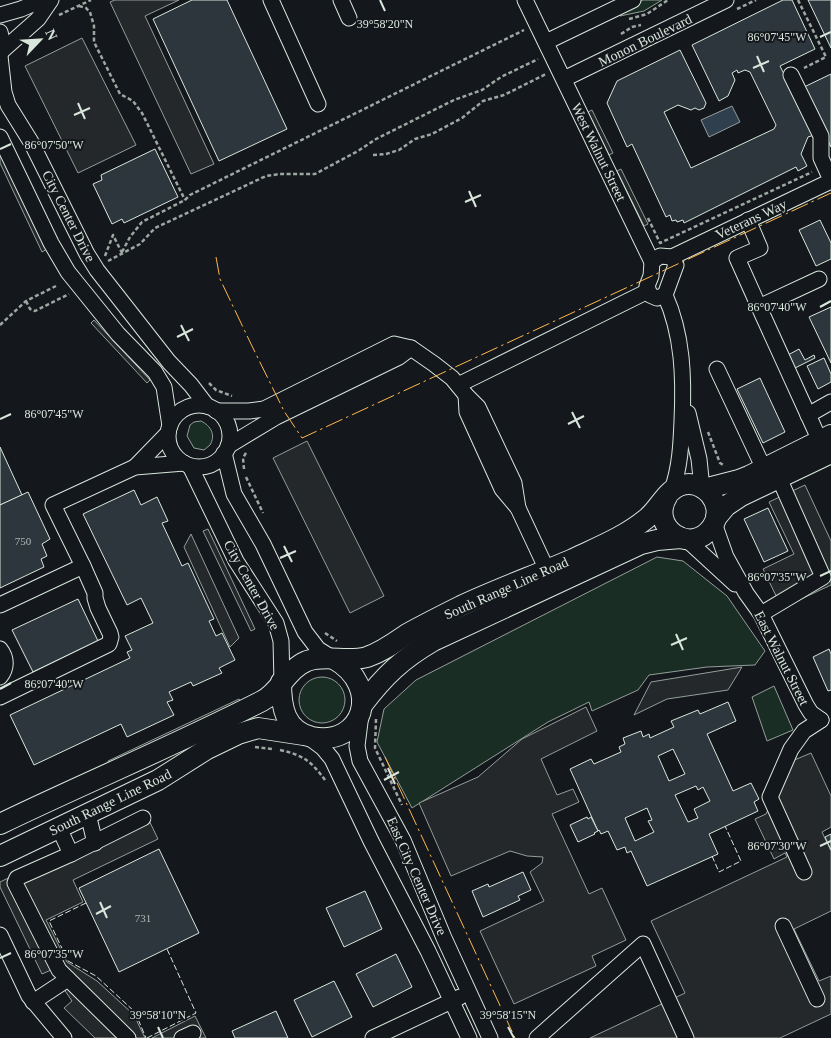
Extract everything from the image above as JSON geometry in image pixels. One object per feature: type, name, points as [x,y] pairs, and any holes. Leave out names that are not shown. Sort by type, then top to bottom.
[{"type":"main road","points":[[703,488],[772,473],[828,449]]},
{"type":"main road","points":[[715,521],[716,505],[710,493],[703,488],[687,484],[670,492],[663,505],[662,517],[671,532],[684,539],[703,536],[708,533],[721,511],[772,473]]},
{"type":"main road","name":"South Range Line Road","points":[[334,659],[356,659],[380,652],[418,628],[462,606],[547,570],[627,532],[655,511],[670,492]]},
{"type":"main road","name":"South Range Line Road","points":[[367,711],[380,682],[395,666],[433,641],[641,544],[657,540],[684,539]]},
{"type":"main road","points":[[334,659],[348,668],[357,679],[367,711],[338,735],[327,739],[306,735],[293,727],[286,716],[282,704],[282,682],[297,667],[307,661],[334,659]]},
{"type":"main road","name":"South Range Line Road","points":[[0,824],[260,702],[270,696],[282,682]]},
{"type":"main road","name":"South Range Line Road","points":[[0,856],[158,780],[207,749],[243,732],[258,728],[306,735]]},
{"type":"street","points":[[0,15],[42,0]]},
{"type":"street","points":[[1,55],[38,19],[51,0]]},
{"type":"street","points":[[271,0],[318,104]]},
{"type":"street","points":[[341,0],[349,18]]},
{"type":"street","points":[[525,0],[537,25]]},
{"type":"street","points":[[549,47],[632,0]]},
{"type":"street","name":"Monon Boulevard","points":[[562,73],[726,0]]},
{"type":"street","name":"West Walnut Street","points":[[537,25],[562,73],[652,262]]},
{"type":"street","name":"City Center Drive","points":[[0,32],[4,92],[8,105],[31,142],[87,254],[96,270],[169,362],[212,409]]},
{"type":"street","points":[[791,75],[821,136],[821,158],[829,176]]},
{"type":"street","name":"City Center Drive","points":[[0,137],[51,243],[68,272],[118,334],[156,372],[164,387],[169,430]]},
{"type":"street","name":"Veterans Way","points":[[652,262],[660,256],[672,257],[748,220],[829,176]]},
{"type":"street","points":[[748,220],[760,248],[737,258],[808,415],[828,449]]},
{"type":"street","points":[[670,492],[680,461],[683,395],[680,346],[675,322],[666,295],[676,265],[672,257]]},
{"type":"street","points":[[652,262],[651,276],[647,286],[648,291],[650,295],[657,298],[666,295]]},
{"type":"street","points":[[759,307],[819,279]]},
{"type":"street","points":[[462,390],[648,291]]},
{"type":"street","points":[[135,467],[169,430],[174,418],[180,411],[188,407],[197,405],[212,409],[250,411],[264,409],[394,344],[411,348],[434,364],[462,390],[466,412],[502,489],[518,508],[547,570]]},
{"type":"street","points":[[1,694],[109,644],[111,637],[98,608],[95,593],[54,505],[135,467],[187,464],[205,466],[212,464],[226,449],[276,418],[399,358],[411,348]]},
{"type":"street","points":[[716,369],[772,473],[823,577],[761,614]]},
{"type":"street","points":[[683,395],[699,459],[703,488]]},
{"type":"street","points":[[808,415],[831,402]]},
{"type":"street","points":[[212,409],[224,418],[228,427],[229,437],[226,449]]},
{"type":"street","points":[[169,430],[170,448],[178,459],[187,464]]},
{"type":"street","name":"City Center Drive","points":[[226,449],[236,499],[263,544],[306,632],[318,649],[334,659]]},
{"type":"street","name":"City Center Drive","points":[[187,464],[236,561],[276,623],[281,641],[282,682]]},
{"type":"street","name":"East Walnut Street","points":[[715,521],[726,557],[746,593],[761,614],[806,705],[811,713],[826,719]]},
{"type":"street","name":"East Walnut Street","points":[[684,539],[746,593]]},
{"type":"street","points":[[0,605],[83,566]]},
{"type":"street","points":[[0,649],[6,661],[5,669],[0,677]]},
{"type":"street","name":"East City Center Drive","points":[[367,711],[357,746],[360,761],[403,840],[490,1038]]},
{"type":"street","points":[[804,872],[770,797],[790,749],[804,732],[826,719]]},
{"type":"street","name":"East City Center Drive","points":[[306,735],[323,748],[332,759],[371,841],[428,951],[469,1038]]},
{"type":"street","points":[[88,814],[95,843]]},
{"type":"street","points":[[128,1038],[59,970],[15,881],[17,878],[95,843],[143,818]]},
{"type":"street","points":[[59,828],[70,854]]},
{"type":"street","points":[[783,926],[817,999]]},
{"type":"street","points":[[0,935],[33,1002],[64,1038]]},
{"type":"street","points":[[537,1038],[643,944],[686,1038]]},
{"type":"street","points":[[33,1002],[68,979]]},
{"type":"street","points":[[373,1038],[469,992]]},
{"type":"path","points":[[91,0],[78,5],[90,12],[94,26],[94,42],[120,94],[133,101],[142,113],[185,200]]},
{"type":"path","points":[[624,20],[647,14],[668,0]]},
{"type":"path","points":[[798,0],[826,57],[831,59]]},
{"type":"path","points":[[618,37],[632,27],[647,24]]},
{"type":"path","points":[[122,252],[130,237],[142,222],[185,200],[190,195],[537,25]]},
{"type":"path","points":[[99,251],[108,262],[122,252],[140,244],[156,228],[266,176],[315,174],[376,139],[454,100],[482,90],[549,47]]},
{"type":"path","points":[[791,75],[826,57]]},
{"type":"path","points":[[373,156],[399,150],[415,139],[432,134],[462,118],[483,101],[562,73]]},
{"type":"path","points":[[660,243],[829,176]]},
{"type":"path","points":[[105,258],[113,234],[122,252]]},
{"type":"path","points":[[0,325],[26,301],[56,286]]},
{"type":"path","points":[[26,301],[30,309],[35,311],[70,294]]},
{"type":"path","points":[[708,430],[720,463],[728,468]]},
{"type":"path","points":[[250,444],[243,458],[244,474],[265,517]]},
{"type":"path","points":[[322,630],[330,638]]},
{"type":"path","points":[[367,711],[375,748],[404,810]]},
{"type":"green space","points":[[643,0],[662,0],[644,11],[620,16],[619,12]]},
{"type":"green space","points":[[201,421],[210,428],[213,438],[210,445],[204,450],[194,448],[187,436],[190,425]]},
{"type":"green space","points":[[657,557],[683,561],[727,596],[765,651],[755,665],[707,667],[649,675],[638,690],[592,711],[589,702],[548,722],[412,808],[377,742],[384,709],[416,680]]},
{"type":"green space","points":[[327,677],[339,683],[344,691],[344,709],[339,717],[331,722],[317,723],[305,717],[300,709],[299,695],[305,683],[313,678]]},
{"type":"green space","points":[[774,686],[793,730],[767,741],[752,697]]},
{"type":"shaded area","points":[[115,0],[179,0],[145,16],[214,164],[191,174],[110,2]]},
{"type":"shaded area","points":[[82,38],[136,145],[78,173],[25,66]]},
{"type":"shaded area","points":[[592,110],[613,153],[609,155],[588,112]]},
{"type":"shaded area","points":[[0,152],[47,249],[42,252],[0,163]]},
{"type":"shaded area","points":[[621,169],[648,224],[644,226],[617,171]]},
{"type":"shaded area","points":[[94,320],[150,380],[147,383],[91,323]]},
{"type":"shaded area","points":[[307,441],[384,596],[350,613],[273,458]]},
{"type":"shaded area","points":[[805,485],[831,541],[831,585],[782,608],[763,569],[794,554],[769,502]]},
{"type":"shaded area","points":[[208,529],[255,629],[251,631],[203,531]]},
{"type":"shaded area","points":[[191,534],[239,638],[230,647],[184,547]]},
{"type":"shaded area","points":[[742,667],[728,690],[667,699],[634,715],[651,682]]},
{"type":"shaded area","points":[[239,699],[242,703],[110,766],[108,761]]},
{"type":"shaded area","points":[[586,707],[597,731],[541,759],[557,795],[573,789],[579,802],[552,814],[589,894],[602,888],[626,940],[592,956],[596,966],[514,1004],[480,931],[544,901],[530,872],[542,863],[543,857],[527,856],[510,851],[451,876],[419,803],[478,777],[522,739]]},
{"type":"shaded area","points":[[811,753],[831,796],[831,827],[822,832],[831,851],[831,911],[794,929],[819,981],[831,976],[831,1014],[780,1038],[590,1038],[685,993],[651,921],[787,857],[785,853],[774,859],[755,819],[766,814],[792,761]]},
{"type":"shaded area","points":[[145,812],[158,839],[73,880],[83,902],[46,920],[67,962],[97,981],[134,1015],[145,1038],[95,1038],[64,1008],[72,1001],[51,970],[42,974],[0,887],[0,882]]},
{"type":"shaded area","points":[[195,1016],[206,1038],[152,1038]]},
{"type":"water","points":[[732,106],[740,122],[709,137],[701,120]]},
{"type":"building","points":[[192,0],[227,0],[287,129],[219,161],[153,19]]},
{"type":"building","points":[[783,0],[792,0],[815,49],[780,66],[814,135],[808,137],[801,154],[807,166],[798,171],[796,167],[684,223],[683,220],[672,221],[670,215],[666,217],[632,144],[627,147],[607,103],[617,81],[680,50],[706,103],[704,108],[699,110],[695,108],[691,110],[678,105],[664,112],[691,168],[774,129],[776,125],[750,72],[745,70],[738,73],[737,70],[732,73],[735,80],[728,96],[719,101],[692,45]]},
{"type":"building","points":[[808,0],[831,0],[831,48]]},
{"type":"building","points":[[831,74],[831,147],[802,88]]},
{"type":"building","points":[[155,149],[178,197],[124,223],[122,219],[112,224],[93,184],[102,180],[101,175]]},
{"type":"building","points":[[820,220],[831,243],[831,259],[816,266],[799,230]]},
{"type":"building","points":[[831,307],[831,363],[809,317]]},
{"type":"building","points":[[799,349],[805,360],[814,355],[815,358],[795,368],[788,355]]},
{"type":"building","points":[[824,358],[831,374],[831,382],[818,389],[807,366]]},
{"type":"building","points":[[760,378],[785,432],[763,443],[737,389]]},
{"type":"building","points":[[0,447],[22,495],[0,505]]},
{"type":"building","points":[[134,490],[141,505],[157,497],[168,521],[162,523],[182,566],[188,563],[214,619],[209,621],[216,636],[222,633],[235,660],[219,668],[222,673],[193,686],[191,682],[169,692],[173,700],[167,702],[174,715],[127,737],[121,724],[34,765],[10,715],[130,658],[127,652],[132,650],[125,636],[153,623],[141,598],[127,605],[83,514]]},
{"type":"building","points":[[28,492],[50,539],[42,544],[47,556],[41,559],[44,567],[0,588],[0,505]]},
{"type":"building","points":[[768,508],[788,551],[764,562],[744,519]]},
{"type":"building","points":[[78,599],[98,641],[33,672],[12,630]]},
{"type":"building","points":[[829,649],[831,654],[831,690],[828,691],[813,657]]},
{"type":"building","points":[[728,702],[736,721],[707,734],[733,791],[751,783],[759,799],[754,802],[758,811],[709,834],[718,854],[647,886],[631,851],[627,853],[625,847],[617,850],[608,831],[601,834],[598,831],[570,769],[591,759],[594,764],[621,752],[619,747],[625,744],[623,738],[641,731],[643,737],[649,734],[650,738],[674,727],[671,721],[698,710],[700,714]],"holes":[[[673,749],[685,774],[669,781],[658,756]],[[696,786],[698,790],[703,787],[710,801],[694,809],[698,818],[688,822],[675,795]],[[647,808],[652,820],[648,821],[654,832],[635,841],[625,818]]]},
{"type":"building","points":[[587,817],[588,819],[591,817],[598,831],[578,842],[570,825]]},
{"type":"building","points":[[831,834],[831,850],[825,837]]},
{"type":"building","points":[[159,849],[199,933],[119,972],[79,888]]},
{"type":"building","points":[[523,872],[531,890],[518,896],[520,900],[483,917],[472,891],[488,884],[489,887]]},
{"type":"building","points":[[365,891],[382,929],[344,947],[326,908]]},
{"type":"building","points":[[396,954],[412,987],[373,1007],[356,974]]},
{"type":"building","points":[[334,981],[352,1017],[312,1037],[294,1000]]},
{"type":"building","points":[[276,1011],[288,1038],[235,1038],[232,1031]]},
{"type":"fence","points":[[712,856],[719,872],[741,861],[725,826]]},
{"type":"fence","points":[[86,903],[49,921],[68,961],[96,976],[135,1012],[146,1038]]},
{"type":"fence","points":[[147,1038],[196,1013],[167,949]]},
{"type":"power","points":[[216,257],[220,279],[284,411],[302,438],[831,193]]},
{"type":"power","points":[[385,757],[515,1038]]}]
